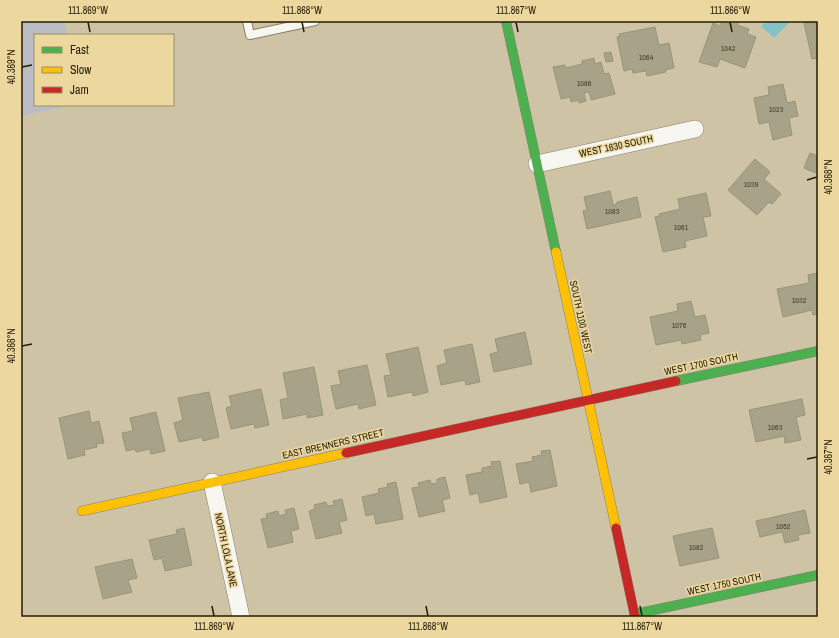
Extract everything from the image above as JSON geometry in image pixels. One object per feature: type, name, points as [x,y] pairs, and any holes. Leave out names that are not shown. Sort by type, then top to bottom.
[{"type":"street","name":"SOUTH 1100 WEST","points":[[506,21],[635,616]]},
{"type":"street","name":"WEST 1630 SOUTH","points":[[537,164],[695,129]]},
{"type":"street","name":"WEST 1700 SOUTH","points":[[588,399],[818,351]]},
{"type":"street","name":"EAST BRENNERS STREET","points":[[82,511],[588,399]]},
{"type":"street","name":"NORTH LOLA LANE","points":[[212,482],[241,617]]},
{"type":"street","name":"WEST 1750 SOUTH","points":[[635,616],[818,575]]},
{"type":"lane","points":[[247,21],[250,35],[315,21]]},
{"type":"shaded area","points":[[21,21],[64,21],[67,34],[34,34],[34,106],[68,106],[21,116]]},
{"type":"water","points":[[766,21],[791,21],[774,38],[761,26]]},
{"type":"building","points":[[722,21],[739,21],[737,25],[749,29],[747,34],[756,37],[745,68],[720,59],[717,67],[699,62],[713,23],[720,26]]},
{"type":"building","points":[[816,21],[818,58],[812,59],[804,23]]},
{"type":"building","points":[[655,27],[659,45],[669,43],[674,68],[665,70],[666,72],[647,76],[646,71],[633,73],[632,69],[624,71],[617,37],[620,36],[619,34]]},
{"type":"building","points":[[611,52],[613,61],[606,62],[604,53]]},
{"type":"building","points":[[594,58],[595,64],[601,62],[604,74],[609,73],[615,94],[591,100],[589,92],[584,93],[586,101],[579,103],[578,100],[571,102],[570,97],[561,99],[553,67],[565,65],[566,68],[582,64],[582,61]]},
{"type":"building","points":[[783,84],[787,103],[795,101],[798,116],[789,118],[792,135],[773,140],[769,122],[759,124],[754,98],[769,95],[768,87]]},
{"type":"building","points":[[810,153],[818,156],[818,174],[804,168]]},
{"type":"building","points":[[755,159],[770,172],[764,179],[781,194],[772,204],[769,202],[757,215],[728,190]]},
{"type":"building","points":[[610,191],[613,205],[617,204],[617,202],[637,197],[641,217],[587,229],[583,211],[587,210],[584,197]]},
{"type":"building","points":[[706,193],[711,216],[703,217],[707,236],[685,241],[686,247],[663,252],[655,217],[659,216],[659,214],[680,209],[678,199]]},
{"type":"building","points":[[818,273],[818,314],[813,315],[812,310],[783,317],[777,289],[809,283],[808,275]]},
{"type":"building","points":[[691,301],[695,317],[705,315],[709,333],[700,335],[701,340],[682,344],[681,340],[656,345],[650,317],[678,311],[677,304]]},
{"type":"building","points":[[525,332],[532,364],[494,372],[490,354],[498,352],[495,339]]},
{"type":"building","points":[[472,344],[480,382],[466,385],[465,380],[441,385],[437,366],[447,363],[444,350]]},
{"type":"building","points":[[418,347],[428,392],[413,396],[412,392],[388,397],[384,376],[391,375],[386,354]]},
{"type":"building","points":[[367,365],[376,405],[359,409],[358,404],[336,409],[331,386],[341,384],[338,371]]},
{"type":"building","points":[[314,367],[323,415],[307,418],[307,414],[283,419],[280,400],[288,398],[283,373]]},
{"type":"building","points":[[261,389],[269,425],[255,428],[254,424],[231,429],[226,408],[232,406],[229,396]]},
{"type":"building","points":[[209,392],[219,437],[203,441],[202,437],[179,442],[174,423],[183,420],[178,398]]},
{"type":"building","points":[[802,399],[805,415],[796,417],[801,440],[785,443],[784,436],[756,442],[749,410]]},
{"type":"building","points":[[89,411],[91,423],[99,421],[104,443],[96,444],[97,447],[84,450],[85,455],[68,459],[59,418]]},
{"type":"building","points":[[156,412],[165,451],[151,454],[150,449],[136,452],[135,449],[126,451],[122,433],[133,431],[130,418]]},
{"type":"building","points":[[550,450],[557,486],[531,492],[529,482],[520,484],[516,464],[533,461],[532,457],[542,455],[541,451]]},
{"type":"building","points":[[500,461],[507,497],[480,503],[478,493],[470,495],[466,475],[482,472],[482,468],[492,466],[491,462]]},
{"type":"building","points":[[445,477],[450,498],[442,500],[445,511],[419,517],[412,488],[419,487],[418,483],[430,480],[431,484],[437,483],[437,479]]},
{"type":"building","points":[[396,482],[403,519],[376,524],[374,514],[366,516],[362,497],[379,493],[378,489],[388,487],[387,484]]},
{"type":"building","points":[[342,499],[347,520],[339,522],[342,533],[316,539],[309,511],[315,509],[314,505],[326,502],[327,506],[334,505],[333,501]]},
{"type":"building","points":[[294,508],[299,529],[291,531],[293,542],[268,548],[261,519],[267,518],[266,514],[278,511],[279,516],[286,514],[285,510]]},
{"type":"building","points":[[805,510],[810,533],[798,535],[799,540],[785,543],[782,532],[760,537],[756,521]]},
{"type":"building","points":[[184,528],[192,565],[165,571],[162,558],[154,560],[149,540],[177,534],[176,530]]},
{"type":"building","points":[[712,528],[719,558],[680,566],[673,536]]},
{"type":"building","points":[[132,559],[137,578],[128,580],[132,592],[103,599],[95,567]]},
{"type":"traffic: fast","points":[[506,21],[556,252]]},
{"type":"traffic: fast","points":[[676,381],[818,351]]},
{"type":"traffic: fast","points":[[635,614],[818,575]]},
{"type":"traffic: slow","points":[[556,252],[616,528]]},
{"type":"traffic: slow","points":[[82,511],[346,453]]},
{"type":"traffic: jam","points":[[346,453],[676,381]]},
{"type":"traffic: jam","points":[[616,528],[635,617]]}]
